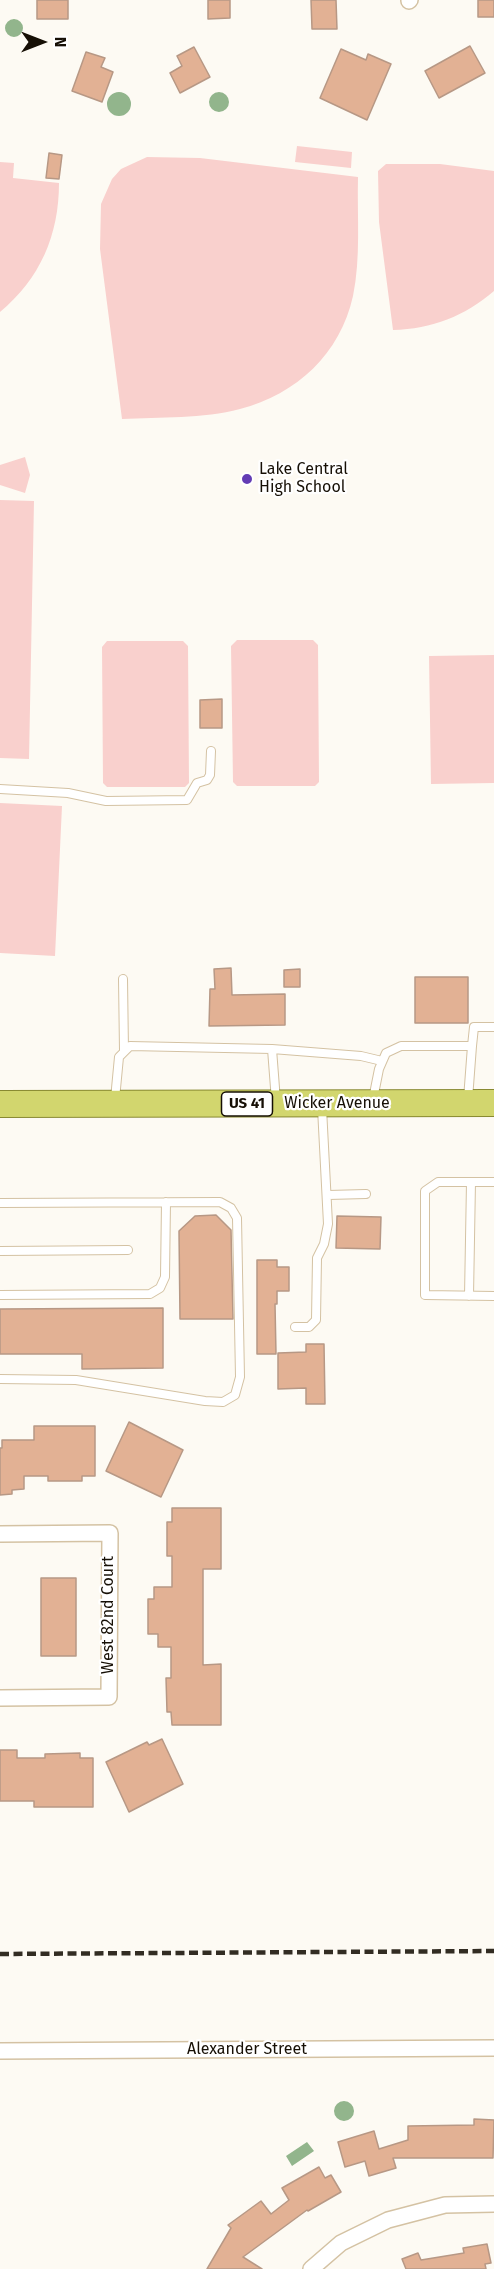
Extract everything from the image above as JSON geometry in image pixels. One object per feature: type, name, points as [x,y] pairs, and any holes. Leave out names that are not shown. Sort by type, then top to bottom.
[{"type":"highway","name":"Wicker Avenue","points":[[0,1104],[494,1103]]},
{"type":"street","name":"West 82nd Court","points":[[0,1534],[110,1533],[109,1697],[0,1698]]},
{"type":"street","name":"Alexander Street","points":[[0,2051],[494,2048]]},
{"type":"street","points":[[311,2269],[341,2243],[388,2220],[445,2205],[494,2204]]},
{"type":"lane","points":[[0,789],[68,793],[106,801],[187,800],[197,783],[207,780],[210,775],[211,752]]},
{"type":"lane","points":[[123,979],[124,1051]]},
{"type":"lane","points":[[467,1103],[474,1027],[494,1027]]},
{"type":"lane","points":[[114,1104],[119,1057],[129,1046],[272,1049],[361,1056],[382,1061]]},
{"type":"lane","points":[[372,1104],[386,1053],[401,1046],[472,1046]]},
{"type":"lane","points":[[272,1049],[276,1104]]},
{"type":"lane","points":[[295,1328],[309,1328],[316,1320],[317,1258],[324,1244],[328,1224],[322,1104]]},
{"type":"lane","points":[[494,1182],[438,1182],[425,1191],[424,1294],[494,1296]]},
{"type":"lane","points":[[469,1296],[471,1182]]},
{"type":"lane","points":[[328,1195],[366,1194]]},
{"type":"lane","points":[[0,1294],[150,1294],[160,1288],[165,1277],[166,1202]]},
{"type":"lane","points":[[0,1203],[220,1202],[231,1208],[237,1218],[240,1377],[235,1395],[223,1402],[76,1380],[0,1379]]},
{"type":"lane","points":[[0,1251],[128,1250]]},
{"type":"shaded area","points":[[14,19],[20,22],[23,28],[20,34],[14,37],[8,34],[5,28],[8,22]]},
{"type":"shaded area","points":[[119,92],[127,96],[131,104],[127,112],[119,116],[111,112],[107,104],[111,96]]},
{"type":"shaded area","points":[[219,92],[226,95],[229,102],[226,109],[219,112],[212,109],[209,102],[212,95]]},
{"type":"shaded area","points":[[297,146],[352,152],[351,168],[295,162]]},
{"type":"shaded area","points":[[147,157],[200,158],[358,177],[357,267],[347,317],[327,353],[313,369],[280,393],[261,402],[226,412],[196,416],[122,419],[100,249],[101,204],[112,179],[121,169]]},
{"type":"shaded area","points":[[0,162],[14,163],[13,178],[59,183],[55,220],[44,255],[26,285],[0,312]]},
{"type":"shaded area","points":[[386,164],[440,164],[494,171],[494,291],[471,308],[447,320],[421,327],[393,330],[379,222],[378,171]]},
{"type":"shaded area","points":[[25,457],[30,475],[25,493],[0,485],[0,465]]},
{"type":"shaded area","points":[[0,500],[34,501],[29,759],[0,758]]},
{"type":"shaded area","points":[[237,640],[313,640],[318,645],[319,782],[315,786],[237,786],[233,782],[231,646]]},
{"type":"shaded area","points":[[107,641],[183,641],[188,646],[189,783],[185,787],[107,787],[103,783],[102,647]]},
{"type":"shaded area","points":[[494,655],[494,783],[431,784],[429,656]]},
{"type":"shaded area","points":[[0,803],[62,806],[55,956],[0,953]]},
{"type":"shaded area","points":[[340,2101],[348,2101],[354,2107],[354,2115],[348,2121],[340,2121],[334,2115],[334,2107]]},
{"type":"shaded area","points":[[307,2142],[314,2151],[292,2166],[286,2156]]},
{"type":"building","points":[[37,0],[68,0],[68,19],[37,19]]},
{"type":"building","points":[[208,0],[230,0],[230,18],[208,19]]},
{"type":"building","points":[[311,0],[336,0],[337,29],[312,29]]},
{"type":"building","points":[[478,0],[494,0],[494,17],[478,17]]},
{"type":"building","points":[[470,46],[485,73],[439,98],[425,71]]},
{"type":"building","points":[[194,47],[210,77],[180,93],[170,73],[182,66],[177,56]]},
{"type":"building","points":[[341,49],[366,60],[368,54],[391,64],[367,120],[320,98]]},
{"type":"building","points":[[86,52],[105,58],[101,67],[113,72],[102,102],[72,91]]},
{"type":"building","points":[[49,153],[62,155],[59,179],[46,178]]},
{"type":"building","points":[[222,699],[222,728],[200,728],[200,700]]},
{"type":"building","points":[[231,968],[232,995],[285,994],[285,1025],[209,1026],[210,989],[215,989],[214,969]]},
{"type":"building","points":[[300,969],[300,987],[284,987],[284,970]]},
{"type":"building","points":[[415,977],[468,977],[468,1023],[415,1023]]},
{"type":"building","points":[[216,1215],[231,1230],[233,1319],[180,1319],[179,1231],[195,1216]]},
{"type":"building","points":[[337,1216],[381,1217],[380,1249],[336,1248]]},
{"type":"building","points":[[257,1260],[277,1260],[277,1267],[289,1267],[289,1291],[277,1291],[277,1304],[275,1304],[276,1354],[257,1354]]},
{"type":"building","points":[[163,1308],[163,1368],[82,1369],[82,1354],[0,1354],[0,1309]]},
{"type":"building","points":[[306,1344],[324,1344],[325,1404],[306,1404],[306,1388],[278,1389],[278,1353],[306,1352]]},
{"type":"building","points":[[129,1422],[183,1450],[161,1497],[106,1471]]},
{"type":"building","points":[[34,1426],[95,1426],[95,1476],[82,1476],[82,1481],[48,1481],[48,1476],[24,1476],[24,1489],[12,1490],[12,1494],[0,1495],[2,1440],[34,1440]]},
{"type":"building","points":[[172,1508],[221,1508],[221,1569],[203,1569],[203,1665],[221,1664],[221,1725],[172,1725],[171,1712],[167,1712],[166,1678],[171,1678],[171,1647],[158,1647],[158,1634],[148,1634],[148,1599],[154,1599],[154,1587],[172,1587],[172,1556],[167,1556],[167,1522],[172,1522]]},
{"type":"building","points":[[41,1578],[76,1578],[76,1656],[41,1656]]},
{"type":"building","points":[[162,1739],[183,1784],[129,1812],[106,1762],[147,1742],[149,1745]]},
{"type":"building","points":[[0,1750],[17,1750],[17,1758],[45,1758],[45,1754],[80,1753],[80,1758],[93,1758],[93,1807],[34,1807],[34,1801],[0,1801]]},
{"type":"building","points":[[474,2119],[494,2120],[493,2158],[393,2158],[396,2168],[369,2176],[365,2161],[345,2167],[338,2142],[374,2131],[379,2149],[408,2140],[408,2126],[474,2125]]},
{"type":"building","points":[[319,2167],[325,2178],[331,2175],[341,2192],[307,2210],[243,2257],[262,2269],[207,2269],[231,2228],[228,2225],[261,2201],[271,2214],[289,2200],[282,2188]]},
{"type":"building","points":[[487,2244],[491,2263],[485,2264],[486,2269],[406,2269],[402,2259],[418,2253],[421,2260],[464,2253],[463,2248]]},
{"type":"railway","points":[[0,1954],[494,1951]]},
{"type":"place","name":"Lake Central High School","points":[[247,479]]}]
